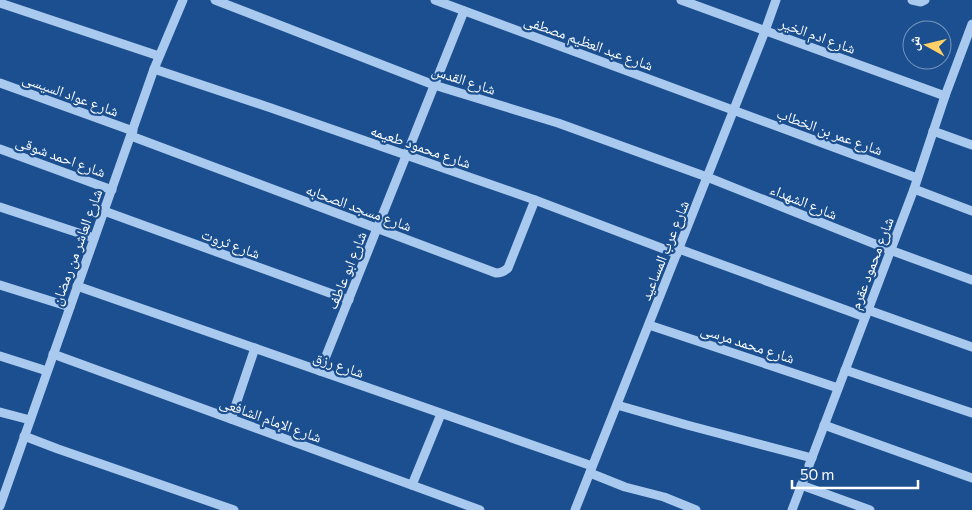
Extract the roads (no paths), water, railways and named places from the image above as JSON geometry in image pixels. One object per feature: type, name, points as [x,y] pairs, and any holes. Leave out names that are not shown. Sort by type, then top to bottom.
[{"type":"street","name":"شارع العاشر من رمضان","points":[[0,506],[154,69],[183,0]]},
{"type":"street","name":"شارع القدس","points":[[215,0],[434,85],[558,123],[707,177]]},
{"type":"street","name":"شارع عبد العظيم مصطفى","points":[[435,0],[734,110]]},
{"type":"street","name":"شارع ادم الخير","points":[[681,0],[945,96]]},
{"type":"street","name":"شارع عرب المساعيد","points":[[575,510],[776,0]]},
{"type":"street","points":[[912,0],[921,2],[925,0]]},
{"type":"street","points":[[3,2],[159,56]]},
{"type":"street","name":"شارع ابو عاطف","points":[[320,371],[464,11]]},
{"type":"street","name":"شارع محمود عقرم","points":[[792,510],[914,189],[945,96],[972,24]]},
{"type":"street","name":"شارع محمود طعيمه","points":[[154,69],[535,200],[678,252],[972,347]]},
{"type":"street","name":"شارع عواد السيسى","points":[[0,83],[132,134]]},
{"type":"street","name":"شارع عمر بن الخطاب","points":[[734,110],[918,178]]},
{"type":"street","points":[[933,131],[972,144]]},
{"type":"street","name":"شارع مسجد الصحابه","points":[[132,134],[496,273],[505,272],[508,268],[535,200]]},
{"type":"street","name":"شارع احمد شوقى","points":[[0,149],[112,190]]},
{"type":"street","name":"شارع الشهداء","points":[[707,177],[890,250],[972,280]]},
{"type":"street","points":[[914,189],[972,211]]},
{"type":"street","points":[[0,207],[94,238]]},
{"type":"street","name":"شارع ثروت","points":[[104,211],[349,300]]},
{"type":"street","points":[[0,285],[70,306]]},
{"type":"street","name":"شارع رزق","points":[[77,286],[442,414],[591,470],[636,490],[696,510]]},
{"type":"street","name":"شارع محمد مرسى","points":[[649,325],[838,388]]},
{"type":"street","points":[[231,419],[255,348]]},
{"type":"street","name":"شارع الإمام الشافعى","points":[[53,354],[480,510]]},
{"type":"street","points":[[0,356],[47,371]]},
{"type":"street","points":[[845,370],[972,413]]},
{"type":"street","points":[[617,405],[812,458]]},
{"type":"street","points":[[0,412],[30,420]]},
{"type":"street","points":[[412,485],[442,414]]},
{"type":"street","points":[[824,425],[972,478]]},
{"type":"street","points":[[24,436],[58,450],[234,510]]},
{"type":"street","points":[[802,485],[870,510]]},
{"type":"street","points":[[0,506],[9,510]]}]
